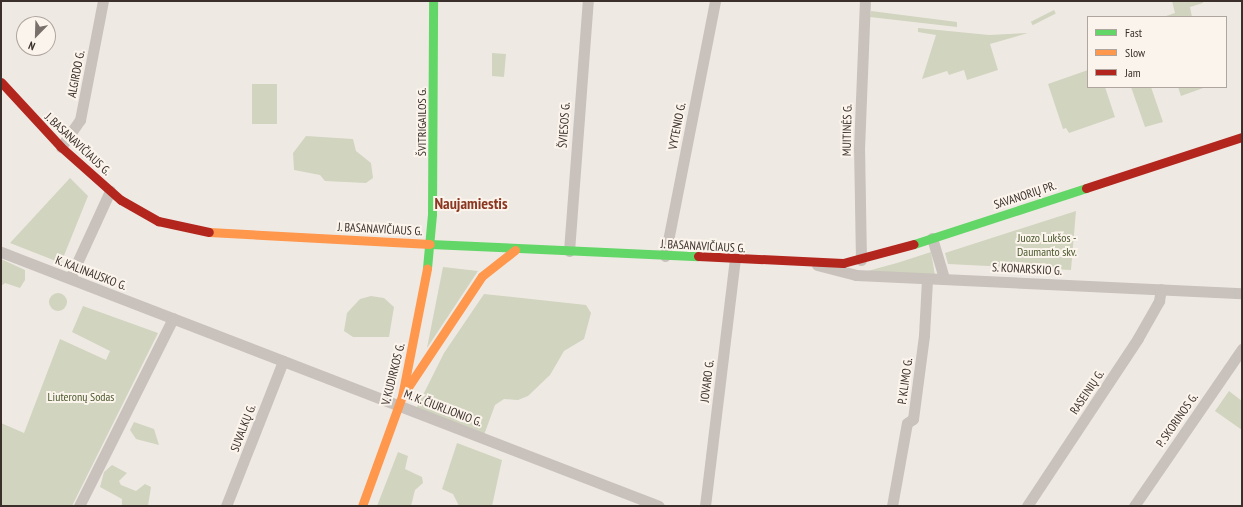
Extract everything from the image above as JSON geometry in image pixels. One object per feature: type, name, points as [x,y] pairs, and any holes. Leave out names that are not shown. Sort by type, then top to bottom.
[{"type":"main road","name":"ŠVITRIGAILOS G.","points":[[430,244],[433,1]]},
{"type":"main road","name":"J. BASANAVIČIAUS G.","points":[[1,82],[61,147],[110,191],[144,216],[180,228],[515,250],[569,251],[813,264]]},
{"type":"main road","name":"SAVANORIŲ PR.","points":[[813,264],[861,260],[1242,137]]},
{"type":"main road","name":"V. KUDIRKOS G.","points":[[362,506],[401,400],[430,244]]},
{"type":"main road","points":[[401,400],[482,276],[515,250]]},
{"type":"street","name":"ALGIRDO G.","points":[[61,147],[80,120],[103,1]]},
{"type":"street","name":"ŠVIESOS G.","points":[[569,251],[588,1]]},
{"type":"street","name":"VYTENIO G.","points":[[665,256],[715,1]]},
{"type":"street","name":"MUITINĖS G.","points":[[861,260],[859,141],[865,1]]},
{"type":"street","points":[[70,278],[110,191]]},
{"type":"street","points":[[932,238],[944,278]]},
{"type":"street","name":"K. KALINAUSKO G.","points":[[1,252],[173,318]]},
{"type":"street","name":"JOVARO G.","points":[[706,506],[735,259]]},
{"type":"street","name":"S. KONARSKIO G.","points":[[813,264],[856,275],[927,280],[944,278],[1242,294]]},
{"type":"street","name":"P. KLIMO G.","points":[[892,506],[907,423],[913,419],[924,335],[927,280]]},
{"type":"street","name":"RASEINIŲ G.","points":[[1026,506],[1138,338],[1160,301],[1161,289]]},
{"type":"street","points":[[79,506],[173,318]]},
{"type":"street","name":"M. K. ČIURLIONIO G.","points":[[173,318],[283,360],[401,400],[659,506]]},
{"type":"street","name":"P. SKORINOS G.","points":[[1134,506],[1242,349]]},
{"type":"street","name":"SUVALKŲ G.","points":[[226,506],[283,360]]},
{"type":"green space","points":[[1172,1],[1203,1],[1203,3],[1190,7],[1192,16],[1166,16],[1175,13]]},
{"type":"green space","points":[[1054,10],[1056,14],[1033,25],[1031,22]]},
{"type":"green space","points":[[871,11],[957,22],[957,27],[870,17]]},
{"type":"green space","points":[[918,28],[989,35],[1028,33],[990,44],[998,70],[967,80],[964,70],[949,75],[947,71],[922,79],[936,35],[918,32]]},
{"type":"green space","points":[[492,53],[506,54],[504,77],[492,76]]},
{"type":"green space","points":[[1087,70],[1087,88],[1105,88],[1115,117],[1069,133],[1066,128],[1063,129],[1048,84]]},
{"type":"green space","points":[[252,84],[277,84],[277,124],[252,124]]},
{"type":"green space","points":[[1131,88],[1151,88],[1163,122],[1145,127]]},
{"type":"green space","points":[[1178,88],[1203,88],[1181,96]]},
{"type":"green space","points":[[306,136],[353,139],[356,151],[371,163],[373,178],[366,183],[325,181],[320,175],[294,170],[293,153]]},
{"type":"green space","points":[[70,178],[88,196],[61,263],[10,243]]},
{"type":"green space","name":"Juozo Lukšos - Daumanto skv.","points":[[1076,211],[1071,270],[948,264],[945,253]]},
{"type":"green space","points":[[931,252],[935,275],[864,272],[897,263]]},
{"type":"green space","points":[[1,259],[25,270],[25,280],[20,288],[5,283],[1,286]]},
{"type":"green space","points":[[443,267],[478,271],[427,348]]},
{"type":"green space","points":[[54,293],[62,293],[67,298],[65,309],[62,311],[54,311],[49,306],[49,298]]},
{"type":"green space","points":[[484,294],[586,305],[591,313],[584,339],[564,351],[550,375],[528,396],[518,400],[504,399],[495,405],[484,435],[416,409],[444,353]]},
{"type":"green space","points":[[371,296],[384,298],[394,307],[389,337],[353,337],[344,331],[347,313],[360,299]]},
{"type":"green space","name":"Liuteronų Sodas","points":[[83,306],[158,333],[72,506],[1,506],[1,423],[24,433],[60,339],[106,360],[110,351],[72,332]]},
{"type":"green space","points":[[1229,391],[1242,401],[1242,430],[1215,411]]},
{"type":"green space","points":[[134,422],[154,429],[159,445],[136,439],[130,430]]},
{"type":"green space","points":[[457,443],[502,460],[492,506],[459,506],[453,494],[442,489]]},
{"type":"green space","points":[[398,452],[408,456],[405,469],[422,477],[423,483],[415,490],[411,506],[377,506]]},
{"type":"green space","points":[[112,465],[127,473],[119,481],[121,485],[136,491],[145,484],[151,487],[148,506],[122,506],[122,499],[100,487],[104,472]]},
{"type":"traffic: fast","points":[[427,268],[432,214],[433,1]]},
{"type":"traffic: fast","points":[[914,244],[1086,188]]},
{"type":"traffic: fast","points":[[430,244],[698,256]]},
{"type":"traffic: slow","points":[[209,232],[430,244]]},
{"type":"traffic: slow","points":[[408,387],[482,276],[515,250]]},
{"type":"traffic: slow","points":[[362,506],[402,396],[427,268]]},
{"type":"traffic: jam","points":[[1,82],[61,147],[121,200],[158,221],[209,232]]},
{"type":"traffic: jam","points":[[1086,188],[1242,137]]},
{"type":"traffic: jam","points":[[698,256],[843,263],[914,244]]},
{"type":"district","name":"Naujamiestis","points":[[471,203]]}]
